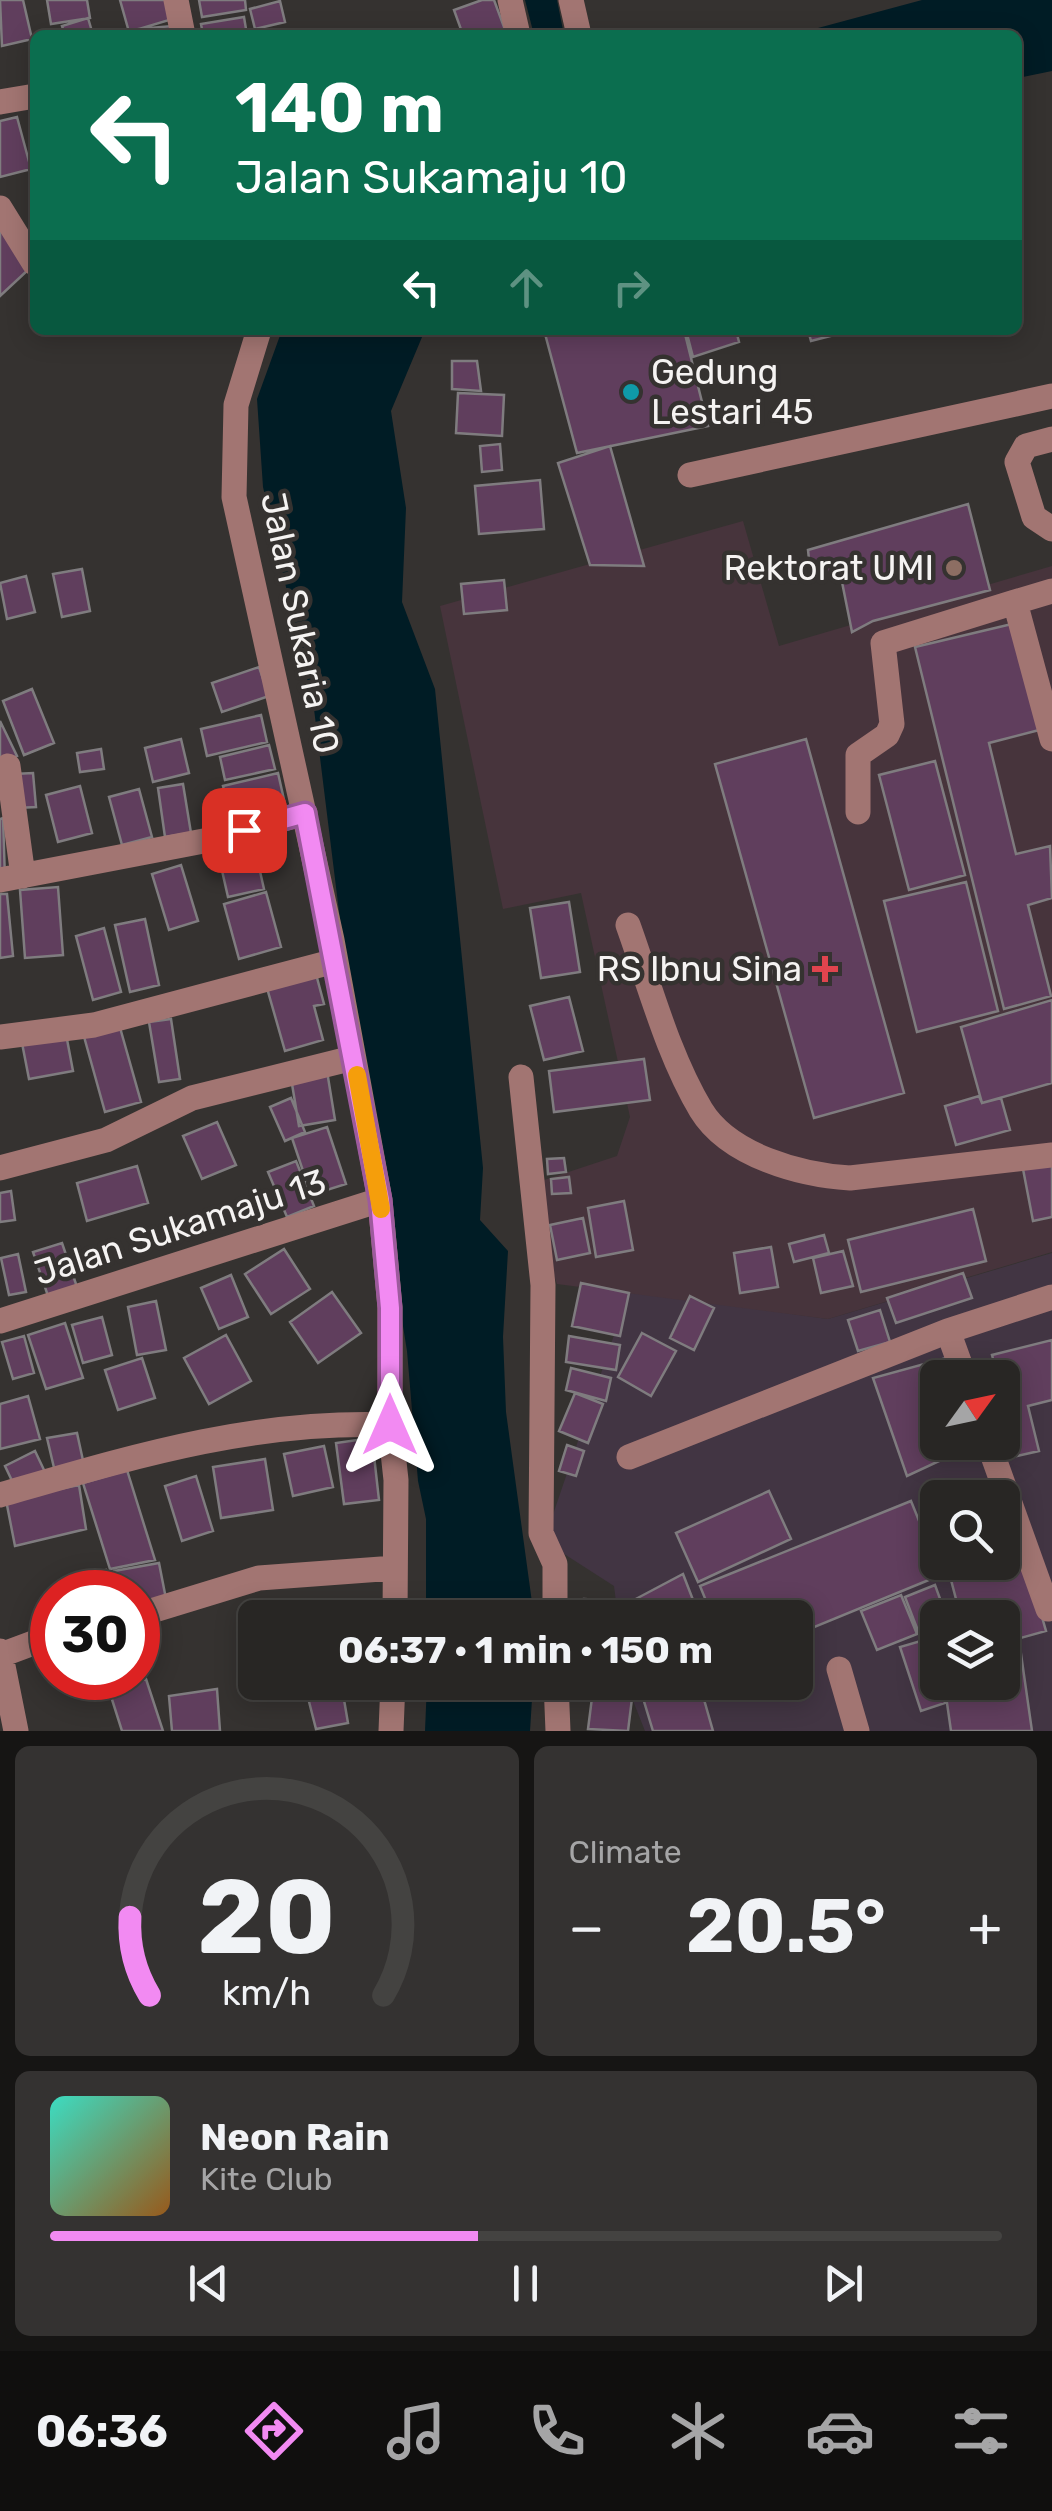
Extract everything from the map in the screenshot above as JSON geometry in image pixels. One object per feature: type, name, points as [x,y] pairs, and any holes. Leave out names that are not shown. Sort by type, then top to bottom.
[{"type":"street","points":[[176,0],[183,30]]},
{"type":"street","points":[[510,0],[517,30]]},
{"type":"street","points":[[571,0],[578,30]]},
{"type":"street","points":[[0,102],[30,97]]},
{"type":"street","points":[[0,208],[30,257]]},
{"type":"street","name":"Jalan Sukaria 10","points":[[257,335],[236,406],[234,496],[251,586],[277,680],[305,813],[380,1200],[390,1308],[390,1425],[396,1480],[395,1600]]},
{"type":"street","points":[[690,476],[1052,396]]},
{"type":"street","points":[[1052,440],[1026,446],[1017,462],[1034,517],[1052,529]]},
{"type":"street","points":[[858,812],[858,755],[887,734],[892,724],[883,644],[1052,591]]},
{"type":"street","points":[[1015,602],[1052,740]]},
{"type":"street","points":[[8,766],[11,878],[214,839],[305,813]]},
{"type":"street","points":[[628,925],[702,1111],[730,1137],[774,1162],[818,1176],[850,1178],[1052,1155]]},
{"type":"street","points":[[0,1037],[94,1025],[335,961]]},
{"type":"street","points":[[0,1168],[78,1150],[192,1098],[353,1058]]},
{"type":"street","points":[[521,1076],[543,1286],[541,1533],[555,1564],[555,1600]]},
{"type":"street","name":"Jalan Sukamaju 13","points":[[0,1321],[380,1200]]},
{"type":"street","points":[[629,1458],[948,1332],[1052,1298]]},
{"type":"street","points":[[948,1332],[958,1360]]},
{"type":"street","points":[[0,1496],[242,1431],[339,1423],[390,1425]]},
{"type":"street","points":[[994,1460],[1050,1614]]},
{"type":"street","points":[[160,1607],[259,1578],[395,1568]]},
{"type":"street","points":[[16,1731],[0,1653],[30,1643]]},
{"type":"street","points":[[839,1669],[857,1731]]},
{"type":"street","points":[[391,1731],[392,1700]]},
{"type":"street","points":[[557,1700],[558,1731]]},
{"type":"shaded area","name":"RS Ibnu Sina","points":[[743,521],[779,646],[1052,566],[1052,1252],[828,1319],[557,1284],[523,1187],[617,1156],[630,1117],[581,893],[503,909],[440,606]]},
{"type":"shaded area","points":[[1052,1253],[1052,1731],[645,1731],[633,1700],[813,1700],[813,1600],[616,1600],[614,1586],[544,1541],[629,1291],[828,1319]]},
{"type":"water","points":[[525,0],[557,0],[563,30],[533,30]]},
{"type":"water","points":[[922,0],[1052,0],[1052,71],[1022,77],[1022,30],[811,30]]},
{"type":"water","points":[[280,335],[423,335],[391,411],[406,508],[402,602],[435,689],[483,1168],[480,1220],[508,1251],[503,1337],[506,1412],[532,1600],[426,1600],[426,1519],[418,1481],[407,1351],[347,976],[314,709],[263,487],[257,399]]},
{"type":"water","points":[[426,1700],[532,1700],[530,1731],[425,1731]]},
{"type":"building","points":[[0,0],[23,0],[30,39],[2,46]]},
{"type":"building","points":[[47,0],[87,0],[90,18],[51,24]]},
{"type":"building","points":[[120,0],[171,0],[176,18],[128,30]]},
{"type":"building","points":[[199,0],[245,0],[246,10],[202,17]]},
{"type":"building","points":[[494,0],[505,30],[461,30],[454,10]]},
{"type":"building","points":[[280,1],[285,22],[255,29],[250,9]]},
{"type":"building","points":[[244,17],[246,30],[202,30],[201,24]]},
{"type":"building","points":[[88,18],[92,30],[63,30],[62,26]]},
{"type":"building","points":[[172,26],[172,30],[139,30]]},
{"type":"building","points":[[17,117],[30,169],[0,177],[0,121]]},
{"type":"building","points":[[0,223],[29,269],[0,296]]},
{"type":"building","name":"Gedung Lestari 45","points":[[545,335],[685,335],[708,426],[577,453]]},
{"type":"building","points":[[687,335],[737,335],[739,342],[693,357]]},
{"type":"building","points":[[809,335],[834,335],[811,341]]},
{"type":"building","points":[[452,361],[477,361],[481,391],[452,389]]},
{"type":"building","points":[[458,393],[504,395],[502,436],[456,433]]},
{"type":"building","points":[[500,444],[502,470],[482,472],[480,446]]},
{"type":"building","points":[[610,446],[644,566],[590,565],[558,463]]},
{"type":"building","points":[[540,480],[544,529],[479,534],[475,486]]},
{"type":"building","points":[[968,504],[990,590],[873,621],[852,632],[840,572],[811,579],[808,550]]},
{"type":"building","points":[[82,569],[90,611],[62,617],[53,574]]},
{"type":"building","points":[[26,576],[35,612],[7,619],[0,583]]},
{"type":"building","points":[[504,580],[507,610],[464,614],[461,584]]},
{"type":"building","points":[[1016,623],[1043,729],[989,743],[1016,854],[1050,846],[1052,898],[1028,905],[1051,996],[1004,1009],[915,647]]},
{"type":"building","points":[[259,667],[269,696],[222,712],[212,683]]},
{"type":"building","points":[[32,689],[54,743],[24,755],[3,701]]},
{"type":"building","points":[[261,715],[267,742],[207,756],[201,729]]},
{"type":"building","points":[[0,721],[17,756],[0,764]]},
{"type":"building","points":[[181,739],[189,773],[153,782],[145,748]]},
{"type":"building","points":[[806,739],[904,1093],[814,1118],[715,764]]},
{"type":"building","points":[[269,745],[275,769],[225,780],[220,757]]},
{"type":"building","points":[[101,749],[104,769],[80,772],[77,753]]},
{"type":"building","points":[[935,761],[965,875],[909,890],[879,775]]},
{"type":"building","points":[[33,773],[36,807],[17,808],[14,774]]},
{"type":"building","points":[[278,773],[287,813],[233,825],[223,786]]},
{"type":"building","points":[[183,784],[191,833],[165,837],[158,788]]},
{"type":"building","points":[[80,786],[92,833],[58,842],[46,795]]},
{"type":"building","points":[[139,789],[152,837],[122,845],[109,797]]},
{"type":"building","points":[[3,818],[5,879],[0,879],[0,819]]},
{"type":"building","points":[[252,836],[264,889],[228,897],[216,844]]},
{"type":"building","points":[[181,865],[198,921],[169,930],[152,874]]},
{"type":"building","points":[[966,882],[998,1011],[917,1032],[884,901]]},
{"type":"building","points":[[58,887],[63,955],[25,958],[20,890]]},
{"type":"building","points":[[266,892],[281,947],[239,959],[224,904]]},
{"type":"building","points":[[0,894],[7,894],[13,956],[0,958]]},
{"type":"building","points":[[569,902],[580,972],[541,978],[530,908]]},
{"type":"building","points":[[145,919],[159,985],[130,992],[115,925]]},
{"type":"building","points":[[104,928],[121,992],[93,1000],[76,936]]},
{"type":"building","points":[[316,974],[324,1004],[314,1006],[323,1040],[285,1051],[267,988]]},
{"type":"building","points":[[569,997],[583,1051],[544,1060],[530,1006]]},
{"type":"building","points":[[1052,1000],[1052,1083],[982,1103],[961,1027]]},
{"type":"building","points":[[171,1019],[180,1079],[159,1082],[149,1022]]},
{"type":"building","points":[[119,1024],[141,1102],[105,1112],[83,1033]]},
{"type":"building","points":[[66,1034],[73,1071],[29,1079],[22,1043]]},
{"type":"building","points":[[644,1059],[650,1100],[554,1112],[549,1071]]},
{"type":"building","points":[[326,1065],[335,1120],[299,1126],[290,1072]]},
{"type":"building","points":[[979,1096],[982,1103],[1001,1098],[1010,1130],[956,1145],[945,1106]]},
{"type":"building","points":[[291,1098],[305,1132],[285,1141],[270,1107]]},
{"type":"building","points":[[217,1122],[236,1165],[202,1179],[183,1136]]},
{"type":"building","points":[[327,1127],[346,1184],[311,1195],[292,1138]]},
{"type":"building","points":[[564,1158],[566,1172],[548,1174],[547,1159]]},
{"type":"building","points":[[296,1161],[314,1206],[287,1217],[268,1172]]},
{"type":"building","points":[[1052,1163],[1052,1217],[1033,1221],[1023,1169]]},
{"type":"building","points":[[137,1166],[148,1203],[87,1221],[77,1183]]},
{"type":"building","points":[[569,1177],[571,1193],[552,1194],[551,1179]]},
{"type":"building","points":[[11,1191],[15,1220],[0,1222],[0,1193]]},
{"type":"building","points":[[624,1201],[633,1250],[596,1257],[588,1208]]},
{"type":"building","points":[[973,1209],[986,1261],[861,1292],[848,1240]]},
{"type":"building","points":[[583,1218],[590,1253],[557,1260],[550,1225]]},
{"type":"building","points":[[824,1235],[829,1253],[794,1262],[789,1244]]},
{"type":"building","points":[[62,1243],[77,1287],[48,1296],[33,1252]]},
{"type":"building","points":[[771,1247],[778,1287],[740,1293],[734,1253]]},
{"type":"building","points":[[284,1249],[310,1289],[271,1314],[245,1274]]},
{"type":"building","points":[[843,1251],[853,1286],[821,1293],[813,1258]]},
{"type":"building","points":[[18,1254],[26,1292],[9,1295],[1,1258]]},
{"type":"building","points":[[963,1273],[972,1298],[896,1323],[887,1298]]},
{"type":"building","points":[[231,1275],[248,1317],[219,1329],[201,1288]]},
{"type":"building","points":[[581,1283],[629,1293],[620,1336],[572,1326]]},
{"type":"building","points":[[332,1292],[361,1333],[318,1363],[290,1322]]},
{"type":"building","points":[[690,1296],[714,1308],[694,1350],[670,1338]]},
{"type":"building","points":[[156,1301],[166,1350],[137,1355],[128,1307]]},
{"type":"building","points":[[880,1310],[890,1342],[858,1351],[848,1320]]},
{"type":"building","points":[[102,1317],[112,1355],[83,1363],[72,1325]]},
{"type":"building","points":[[65,1323],[83,1378],[46,1389],[28,1335]]},
{"type":"building","points":[[642,1333],[676,1351],[651,1396],[618,1377]]},
{"type":"building","points":[[226,1335],[251,1381],[209,1404],[184,1358]]},
{"type":"building","points":[[24,1336],[34,1373],[13,1379],[2,1342]]},
{"type":"building","points":[[569,1336],[620,1345],[616,1370],[566,1362]]},
{"type":"building","points":[[1052,1340],[1052,1400],[1028,1406],[1039,1451],[1020,1455],[1020,1360],[993,1360],[992,1355]]},
{"type":"building","points":[[142,1358],[155,1398],[118,1410],[105,1370]]},
{"type":"building","points":[[920,1365],[920,1460],[941,1460],[907,1476],[873,1378]]},
{"type":"building","points":[[571,1368],[611,1378],[606,1401],[566,1390]]},
{"type":"building","points":[[575,1393],[603,1404],[588,1443],[559,1431]]},
{"type":"building","points":[[28,1396],[40,1439],[0,1449],[0,1404]]},
{"type":"building","points":[[77,1433],[84,1465],[55,1472],[47,1438]]},
{"type":"building","points":[[372,1438],[379,1500],[344,1504],[336,1443]]},
{"type":"building","points":[[567,1445],[584,1451],[576,1476],[559,1471]]},
{"type":"building","points":[[324,1446],[333,1487],[293,1496],[284,1454]]},
{"type":"building","points":[[35,1451],[45,1472],[14,1485],[5,1466]]},
{"type":"building","points":[[265,1459],[273,1510],[221,1518],[213,1467]]},
{"type":"building","points":[[127,1470],[155,1560],[110,1569],[83,1483]]},
{"type":"building","points":[[196,1476],[213,1531],[182,1541],[165,1486]]},
{"type":"building","points":[[79,1485],[86,1529],[15,1546],[6,1500]]},
{"type":"building","points":[[769,1491],[791,1539],[698,1582],[676,1533]]},
{"type":"building","points":[[911,1501],[920,1523],[920,1580],[929,1580],[813,1628],[813,1600],[706,1600],[700,1586]]},
{"type":"building","points":[[1024,1555],[1046,1631],[1020,1638],[1020,1600],[956,1600],[951,1580],[1020,1580],[1020,1556]]},
{"type":"building","points":[[159,1563],[167,1604],[160,1605],[160,1570],[120,1570]]},
{"type":"building","points":[[683,1574],[693,1600],[634,1600]]},
{"type":"building","points":[[935,1585],[940,1600],[920,1600],[920,1636],[905,1597]]},
{"type":"building","points":[[901,1595],[917,1634],[877,1650],[861,1611]]},
{"type":"building","points":[[920,1641],[920,1700],[945,1703],[921,1711],[900,1647]]},
{"type":"building","points":[[1020,1654],[1032,1731],[951,1731],[947,1700],[1020,1700]]},
{"type":"building","points":[[217,1689],[220,1731],[172,1731],[169,1696]]},
{"type":"building","points":[[112,1700],[153,1700],[163,1731],[122,1731]]},
{"type":"building","points":[[309,1700],[344,1700],[348,1723],[316,1729]]},
{"type":"building","points":[[592,1700],[632,1700],[628,1731],[588,1729]]},
{"type":"building","points":[[644,1700],[704,1700],[713,1731],[653,1731]]},
{"type":"slow traffic","points":[[357,1075],[381,1209]]},
{"type":"place","name":"Gedung Lestari 45","points":[[631,392]]},
{"type":"place","name":"Rektorat UMI","points":[[954,568]]},
{"type":"place","name":"RS Ibnu Sina","points":[[825,969]]},
{"type":"route","points":[[244,830],[305,813],[380,1200],[390,1308],[390,1425]]}]
